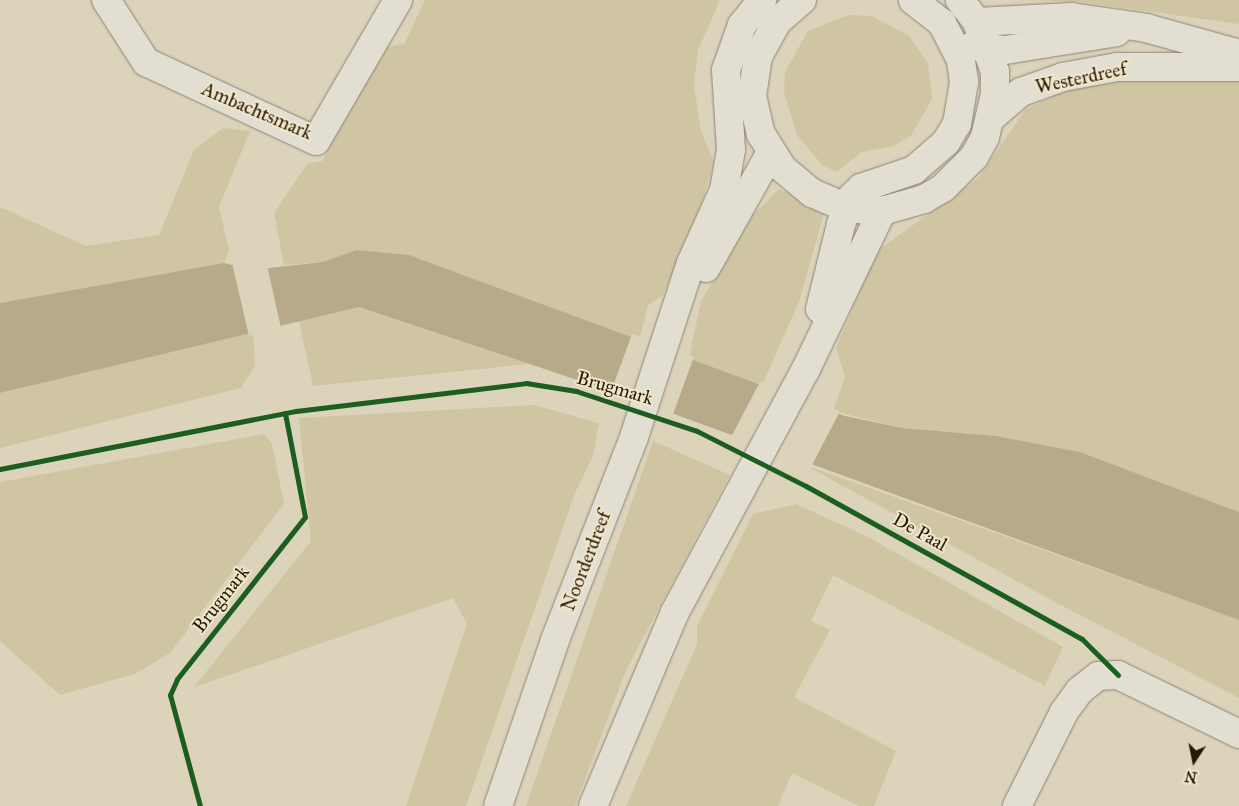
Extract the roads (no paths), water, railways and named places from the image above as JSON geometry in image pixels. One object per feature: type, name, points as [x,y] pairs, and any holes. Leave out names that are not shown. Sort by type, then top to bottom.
[{"type":"main road","name":"Ambachtsmark","points":[[106,0],[146,62],[316,141],[398,0]]},
{"type":"main road","name":"Noorderdreef","points":[[498,806],[555,640],[634,437],[676,316],[691,263],[724,190],[731,150],[726,70],[742,25],[762,0]]},
{"type":"main road","points":[[802,0],[766,38],[753,76],[755,115],[771,152],[796,181],[847,208],[882,210],[924,199],[960,174],[974,156],[992,117],[995,94],[990,50],[977,22],[960,0]]},
{"type":"main road","points":[[805,371],[847,208],[861,188],[914,170],[946,142],[957,124],[964,89],[961,60],[954,40],[942,23],[913,0]]},
{"type":"main road","name":"Westerdreef","points":[[977,22],[1071,17],[1146,28],[1239,54]]},
{"type":"main road","name":"Westerdreef","points":[[990,50],[1146,28]]},
{"type":"main road","points":[[954,40],[990,50]]},
{"type":"main road","name":"Westerdreef","points":[[992,117],[1021,92],[1072,76],[1117,67],[1239,68]]},
{"type":"main road","name":"Noorderdreef","points":[[676,316],[771,152]]},
{"type":"main road","points":[[593,806],[675,612],[746,485],[805,371],[882,210]]},
{"type":"main road","points":[[1017,806],[1064,712],[1079,691],[1098,676],[1118,675],[1239,734]]}]
